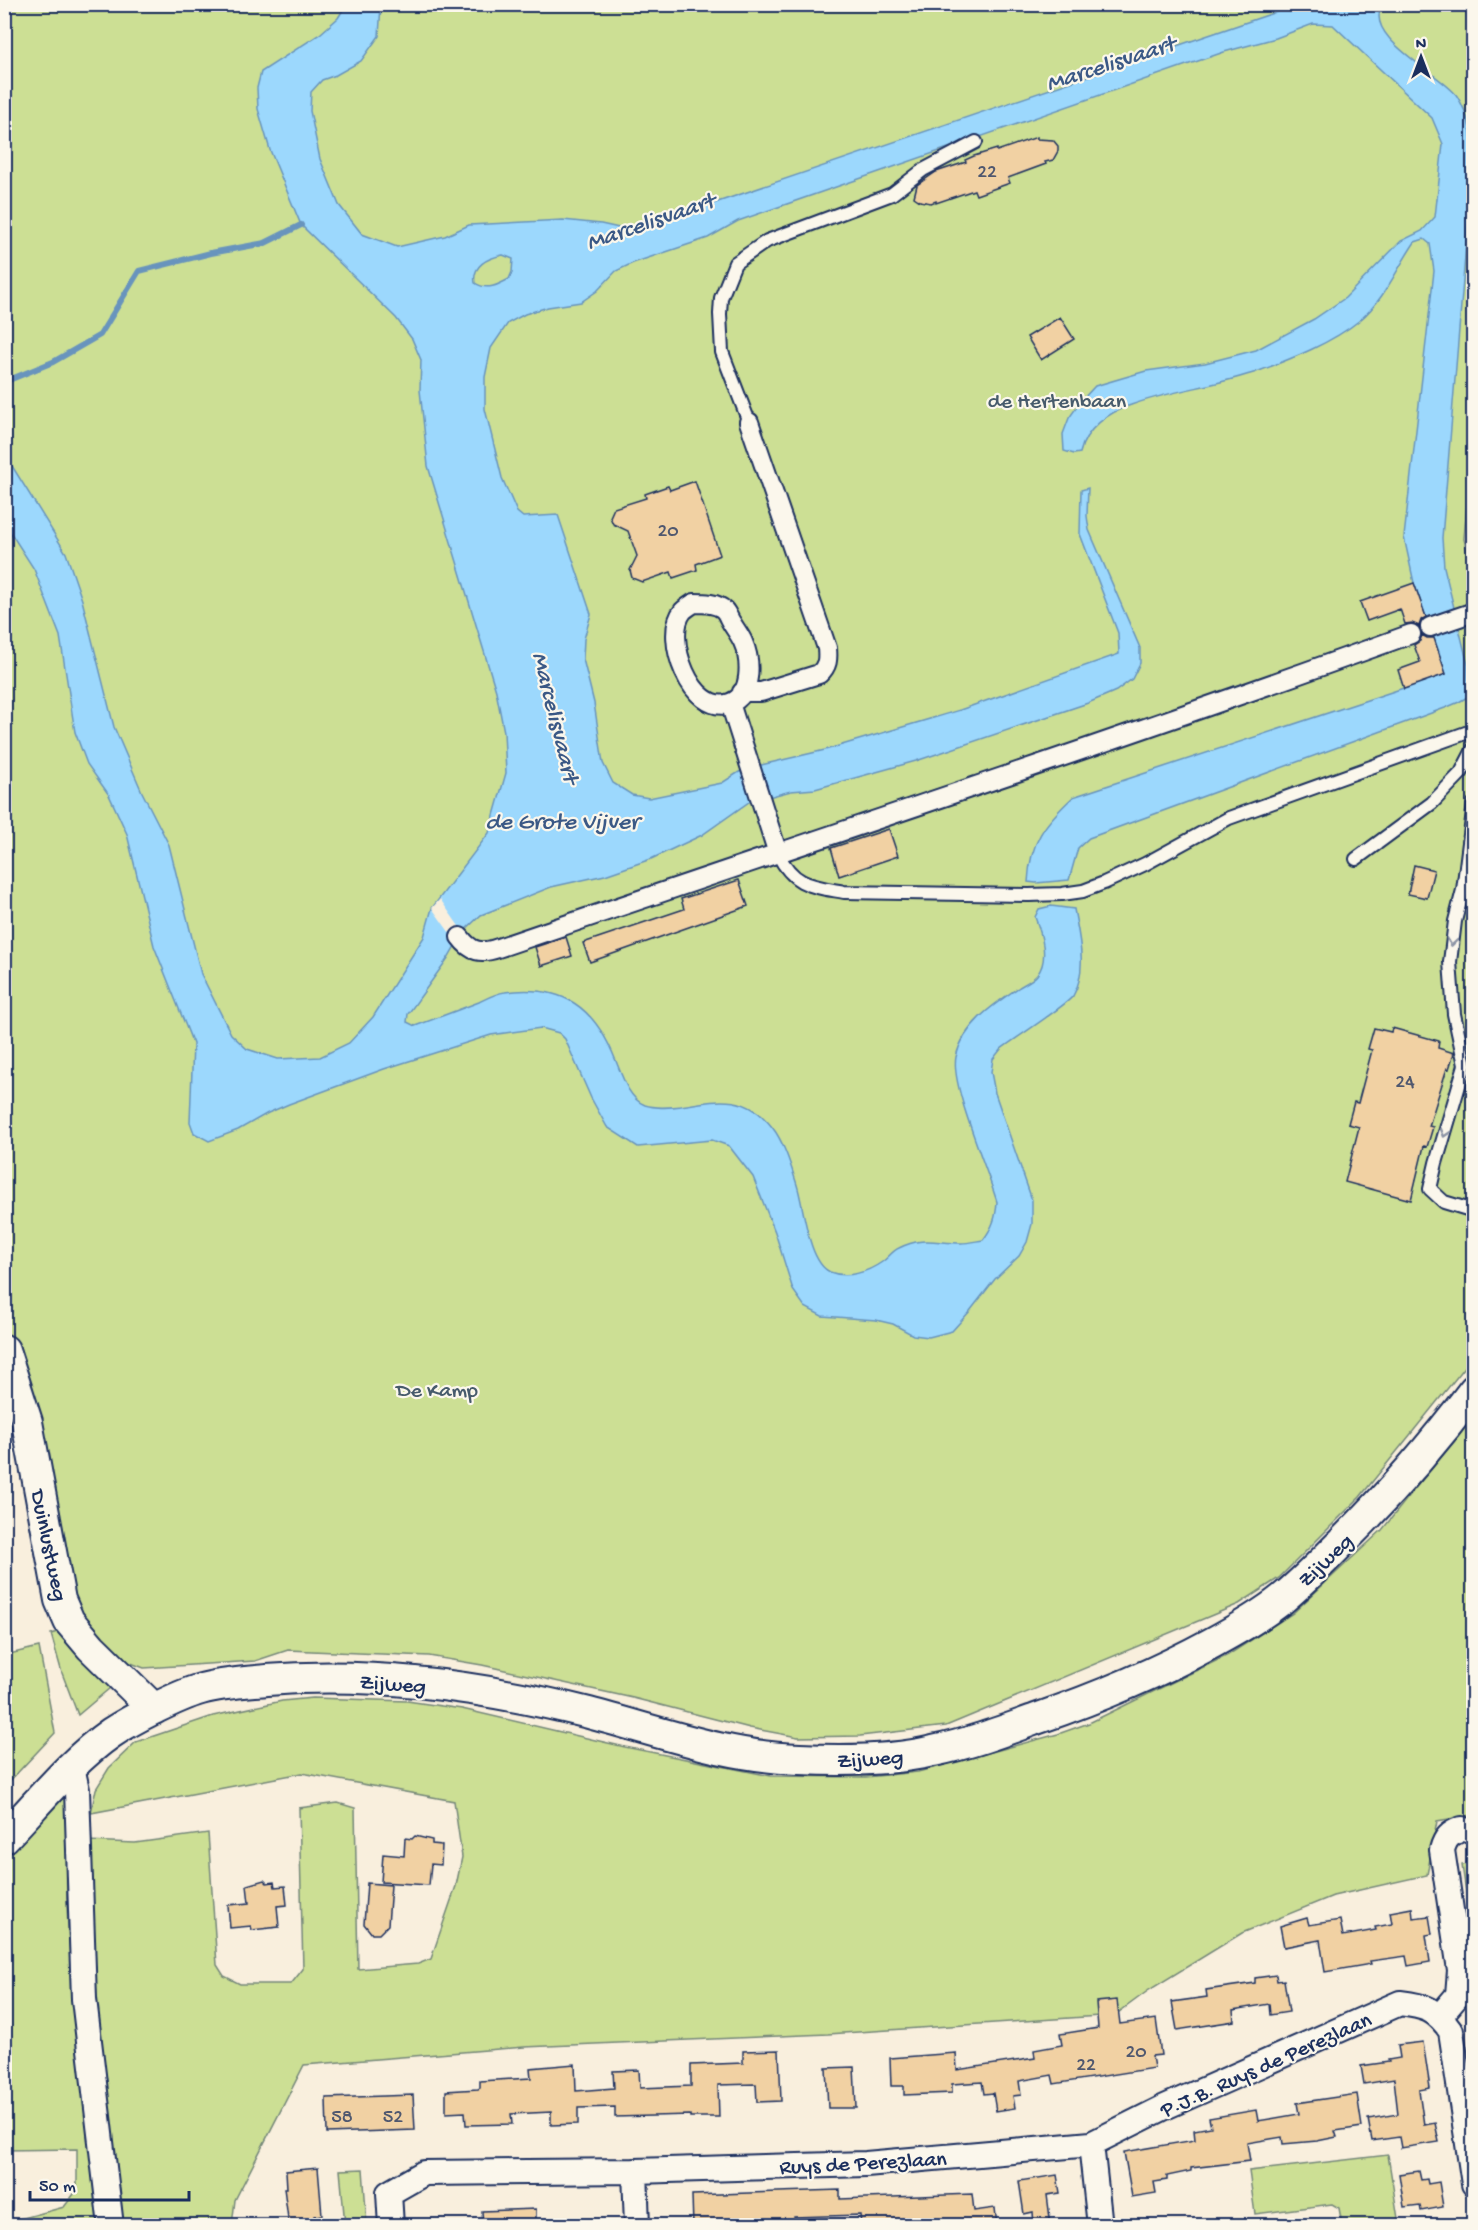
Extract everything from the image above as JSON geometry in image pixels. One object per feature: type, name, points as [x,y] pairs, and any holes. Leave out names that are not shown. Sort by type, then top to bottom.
[{"type":"street","points":[[736,698],[747,685],[748,665],[743,643],[724,610],[708,603],[694,603],[683,611],[678,621],[679,662],[690,684],[702,697],[714,704],[761,692],[819,674],[826,668],[828,658],[827,648],[748,422]]},
{"type":"street","points":[[1430,627],[1465,615]]},
{"type":"street","points":[[460,937],[471,949],[486,952],[778,854],[1411,634]]},
{"type":"street","points":[[736,698],[751,768],[778,854]]},
{"type":"street","name":"Duinlustweg","points":[[4,1350],[27,1422],[60,1600],[69,1622],[154,1709]]},
{"type":"street","name":"Zijweg","points":[[4,1838],[72,1767],[111,1734],[154,1709],[200,1689],[254,1681],[297,1678],[404,1680],[503,1695],[572,1709],[695,1743],[796,1759],[861,1760],[932,1752],[1012,1728],[1089,1701],[1167,1667],[1241,1627],[1280,1600],[1306,1578],[1365,1519],[1446,1427],[1473,1390]]},
{"type":"street","points":[[72,1767],[77,1790],[84,1999],[111,2226]]},
{"type":"street","points":[[1462,1829],[1451,1832],[1444,1841],[1442,1850],[1460,1970],[1458,1995],[1441,2015],[1451,2031],[1473,2184]]},
{"type":"street","name":"P.J.B. Ruys de Perezlaan","points":[[1091,2144],[1165,2107],[1400,2003],[1421,2006],[1441,2015]]},
{"type":"street","points":[[1091,2144],[1100,2226]]},
{"type":"street","name":"Ruys de Perezlaan","points":[[391,2226],[389,2193],[424,2173],[635,2171],[866,2164],[1091,2144]]},
{"type":"street","points":[[635,2171],[637,2226]]},
{"type":"lane","points":[[748,422],[722,352],[721,298],[735,263],[767,240],[892,194],[923,170],[976,142]]},
{"type":"lane","points":[[778,854],[792,877],[814,887],[844,892],[1029,895],[1083,891],[1145,864],[1229,818],[1473,730]]},
{"type":"lane","points":[[1356,859],[1432,803],[1461,773],[1473,748]]},
{"type":"lane","points":[[1473,803],[1466,864],[1450,962],[1454,1014],[1465,1065],[1430,1189],[1444,1202],[1473,1211]]},
{"type":"green space","points":[[4,5],[1473,5],[1474,421],[1464,539],[1474,582],[1473,599],[1468,601],[1474,620],[1473,1357],[1360,1497],[1279,1578],[1239,1604],[946,1726],[860,1736],[798,1737],[750,1728],[633,1698],[482,1665],[429,1656],[288,1650],[255,1661],[144,1668],[123,1660],[71,1603],[17,1363],[5,1333]]},
{"type":"green space","points":[[1473,1416],[1473,1815],[1437,1821],[1427,1875],[1333,1896],[1242,1933],[1149,1990],[1115,2015],[828,2034],[524,2047],[304,2065],[235,2200],[232,2225],[5,2226],[5,2223],[64,2207],[77,2190],[77,2149],[4,2150],[5,1856],[67,1793],[72,1799],[68,1831],[68,1926],[81,2052],[92,1987],[87,1841],[135,1843],[208,1833],[217,1965],[224,1976],[240,1984],[291,1984],[303,1969],[299,1808],[338,1803],[355,1808],[358,1969],[418,1964],[431,1959],[456,1886],[462,1857],[454,1801],[302,1773],[91,1813],[96,1789],[109,1768],[136,1742],[213,1716],[282,1701],[313,1698],[407,1701],[462,1709],[625,1747],[771,1776],[866,1777],[918,1772],[1058,1734],[1089,1723],[1228,1655],[1293,1613],[1382,1530]]},
{"type":"green space","points":[[61,1631],[110,1688],[78,1715],[62,1673],[51,1634]]},
{"type":"green space","points":[[39,1647],[55,1733],[5,1786],[5,1655]]},
{"type":"green space","points":[[1474,1863],[1473,1939],[1462,1865]]},
{"type":"green space","points":[[1388,2155],[1399,2225],[1342,2225],[1339,2208],[1332,2204],[1255,2214],[1249,2171]]},
{"type":"green space","points":[[363,2169],[367,2225],[345,2225],[340,2170]]},
{"type":"water","points":[[346,5],[381,5],[379,36],[361,61],[322,80],[311,92],[310,111],[320,159],[339,205],[362,234],[397,247],[445,236],[469,225],[563,220],[619,228],[653,224],[1297,5],[1383,5],[1379,17],[1383,29],[1393,42],[1449,87],[1465,111],[1470,126],[1473,158],[1442,538],[1444,567],[1468,665],[1469,696],[1445,708],[1089,838],[1078,848],[1069,880],[1028,882],[1032,856],[1040,835],[1054,816],[1073,797],[1446,674],[1414,583],[1404,537],[1434,271],[1430,244],[1424,239],[1415,242],[1384,293],[1369,312],[1337,336],[1259,371],[1227,381],[1162,395],[1123,408],[1114,412],[1093,429],[1087,436],[1080,453],[1064,451],[1063,434],[1069,418],[1095,386],[1146,371],[1205,363],[1256,350],[1314,319],[1345,298],[1401,241],[1422,231],[1435,217],[1443,144],[1432,118],[1333,25],[1313,24],[1276,38],[1224,52],[738,221],[708,238],[616,271],[597,291],[581,302],[548,307],[525,314],[508,323],[491,348],[485,377],[485,409],[502,478],[517,512],[523,517],[558,515],[591,614],[584,639],[583,659],[594,703],[603,763],[613,783],[632,795],[649,798],[722,783],[739,772],[825,750],[960,710],[1119,654],[1118,633],[1080,534],[1081,490],[1088,488],[1089,530],[1140,648],[1140,663],[1132,679],[1116,691],[1088,703],[916,761],[815,789],[791,791],[749,802],[702,835],[651,859],[605,875],[551,887],[481,915],[463,932],[448,958],[408,1014],[407,1022],[415,1026],[498,993],[526,990],[560,996],[574,1003],[598,1026],[608,1042],[627,1086],[639,1102],[663,1107],[719,1101],[731,1102],[742,1104],[762,1116],[776,1133],[787,1154],[808,1233],[817,1257],[830,1272],[850,1275],[876,1266],[907,1244],[922,1241],[972,1242],[983,1240],[989,1231],[995,1217],[997,1202],[964,1107],[956,1070],[956,1057],[965,1035],[980,1017],[999,1001],[1033,979],[1041,969],[1044,954],[1035,917],[1039,909],[1051,906],[1074,909],[1081,964],[1078,986],[1073,996],[1001,1049],[993,1059],[991,1072],[995,1093],[1032,1200],[1032,1224],[1027,1242],[1019,1256],[995,1279],[952,1331],[929,1337],[913,1335],[893,1324],[876,1320],[822,1316],[805,1307],[793,1290],[775,1232],[753,1177],[729,1146],[712,1140],[638,1147],[607,1127],[591,1098],[565,1039],[559,1033],[541,1028],[491,1035],[384,1069],[289,1104],[238,1130],[209,1141],[194,1133],[190,1122],[193,1044],[154,946],[127,834],[109,795],[87,764],[75,732],[60,636],[34,569],[5,524],[4,453],[66,553],[82,600],[114,727],[142,792],[169,845],[201,974],[231,1034],[247,1049],[278,1059],[320,1057],[349,1043],[373,1017],[424,937],[432,908],[489,833],[506,773],[504,732],[496,691],[428,466],[420,390],[421,360],[412,339],[396,318],[301,225],[270,150],[258,109],[257,88],[261,72],[320,34],[338,18]],"holes":[[[503,255],[513,259],[509,279],[488,287],[475,283],[476,271],[482,263]]]},
{"type":"pier","points":[[440,899],[463,932],[457,943],[432,908]]},
{"type":"building","points":[[1037,137],[1037,139],[1053,140],[1058,146],[1053,160],[1008,178],[1010,183],[976,195],[974,190],[936,203],[936,201],[931,203],[920,201],[914,197],[917,185],[936,172],[966,162],[965,160],[974,156],[997,149],[997,151]]},
{"type":"building","points":[[1060,317],[1074,339],[1041,360],[1027,337]]},
{"type":"building","points":[[695,481],[720,555],[696,564],[697,570],[673,578],[671,572],[642,582],[632,578],[630,570],[637,556],[628,531],[613,524],[610,517],[614,508],[646,498],[645,494],[668,486],[670,490]]},
{"type":"building","points":[[1414,583],[1426,617],[1421,620],[1419,626],[1412,623],[1405,624],[1400,609],[1367,621],[1360,602]]},
{"type":"building","points":[[1422,635],[1434,638],[1446,674],[1404,689],[1398,670],[1420,662],[1414,645],[1420,641]]},
{"type":"building","points":[[889,829],[898,856],[839,876],[831,848]]},
{"type":"building","points":[[1414,865],[1434,870],[1427,898],[1408,894]]},
{"type":"building","points":[[739,880],[748,906],[590,962],[583,943],[684,909],[681,899]]},
{"type":"building","points":[[566,937],[572,956],[541,966],[535,947]]},
{"type":"building","points":[[1374,1028],[1391,1032],[1392,1028],[1439,1041],[1438,1048],[1454,1053],[1429,1126],[1433,1127],[1427,1147],[1424,1146],[1411,1200],[1345,1182],[1359,1127],[1348,1124],[1354,1102],[1358,1103],[1372,1050],[1368,1049]]},
{"type":"building","points":[[415,1836],[432,1840],[432,1844],[442,1845],[441,1865],[431,1864],[429,1885],[381,1882],[383,1854],[404,1856],[405,1838],[412,1839]]},
{"type":"building","points":[[264,1880],[267,1883],[274,1882],[275,1887],[285,1886],[287,1905],[277,1906],[279,1927],[252,1930],[251,1926],[230,1928],[228,1905],[249,1903],[247,1885]]},
{"type":"building","points":[[367,1883],[391,1885],[388,1925],[379,1934],[372,1934],[364,1924]]},
{"type":"building","points":[[1412,1908],[1413,1918],[1429,1916],[1432,1934],[1426,1935],[1430,1962],[1408,1966],[1406,1956],[1370,1961],[1371,1964],[1325,1972],[1320,1940],[1284,1947],[1280,1926],[1307,1918],[1309,1925],[1340,1920],[1343,1936],[1376,1930],[1375,1927],[1392,1924],[1390,1912]]},
{"type":"building","points":[[1276,1975],[1277,1981],[1284,1980],[1289,2012],[1270,2015],[1269,2004],[1233,2010],[1234,2021],[1177,2030],[1172,2002],[1207,1997],[1206,1990],[1255,1983],[1255,1978]]},
{"type":"building","points":[[1117,2000],[1120,2024],[1156,2019],[1161,2055],[1152,2056],[1154,2068],[1054,2084],[1052,2075],[1019,2081],[1021,2095],[1013,2096],[1015,2108],[996,2111],[993,2093],[984,2094],[982,2082],[952,2084],[952,2093],[904,2095],[904,2086],[891,2086],[890,2058],[956,2053],[957,2070],[1035,2058],[1034,2050],[1062,2045],[1060,2034],[1098,2028],[1096,2002]]},
{"type":"building","points":[[1423,2042],[1430,2088],[1419,2090],[1424,2125],[1435,2123],[1439,2142],[1401,2148],[1399,2137],[1372,2141],[1368,2119],[1398,2114],[1394,2079],[1364,2084],[1361,2066],[1400,2058],[1398,2045]]},
{"type":"building","points":[[779,2050],[781,2101],[757,2102],[756,2084],[718,2085],[719,2117],[690,2117],[690,2115],[615,2117],[615,2107],[578,2108],[578,2124],[551,2125],[551,2112],[511,2114],[512,2124],[466,2125],[465,2112],[446,2113],[446,2091],[478,2089],[480,2081],[531,2078],[530,2068],[575,2064],[576,2091],[614,2088],[613,2071],[639,2070],[640,2088],[691,2086],[691,2065],[743,2063],[743,2051]]},
{"type":"building","points":[[854,2067],[856,2108],[828,2108],[826,2068]]},
{"type":"building","points":[[1357,2094],[1362,2127],[1335,2131],[1337,2137],[1317,2141],[1283,2144],[1282,2137],[1247,2143],[1250,2161],[1191,2168],[1191,2171],[1167,2176],[1167,2180],[1154,2182],[1156,2193],[1132,2197],[1124,2152],[1195,2140],[1194,2130],[1211,2127],[1209,2118],[1256,2110],[1258,2121],[1299,2114],[1297,2103]]},
{"type":"building","points":[[413,2095],[415,2130],[327,2133],[326,2098]]},
{"type":"building","points":[[318,2168],[322,2215],[314,2216],[315,2226],[289,2226],[284,2188],[287,2188],[286,2171]]},
{"type":"building","points":[[1419,2171],[1421,2180],[1427,2179],[1428,2184],[1439,2182],[1443,2207],[1421,2211],[1420,2205],[1404,2207],[1399,2174]]},
{"type":"building","points":[[1057,2175],[1060,2193],[1047,2195],[1051,2226],[1034,2226],[1033,2212],[1024,2214],[1019,2181]]},
{"type":"building","points":[[840,2190],[840,2199],[972,2194],[974,2211],[995,2208],[997,2226],[944,2226],[944,2220],[931,2220],[932,2226],[861,2226],[860,2215],[794,2217],[794,2226],[693,2226],[692,2195]]},
{"type":"building","points":[[536,2209],[536,2226],[483,2226],[482,2211]]},
{"type":"waterway","points":[[4,382],[53,362],[100,335],[139,271],[211,253],[265,243],[301,225]]},
{"type":"water label","name":"Marcelisvaart","points":[[1110,62]]},
{"type":"water label","name":"Marcelisvaart","points":[[650,220]]},
{"type":"water label","name":"Marcelisvaart","points":[[557,717]]},
{"type":"water label","name":"de Grote Vijver","points":[[562,820]]},
{"type":"park label","name":"de Hertenbaan","points":[[1057,399]]},
{"type":"park label","name":"De Kamp","points":[[437,1388]]}]
